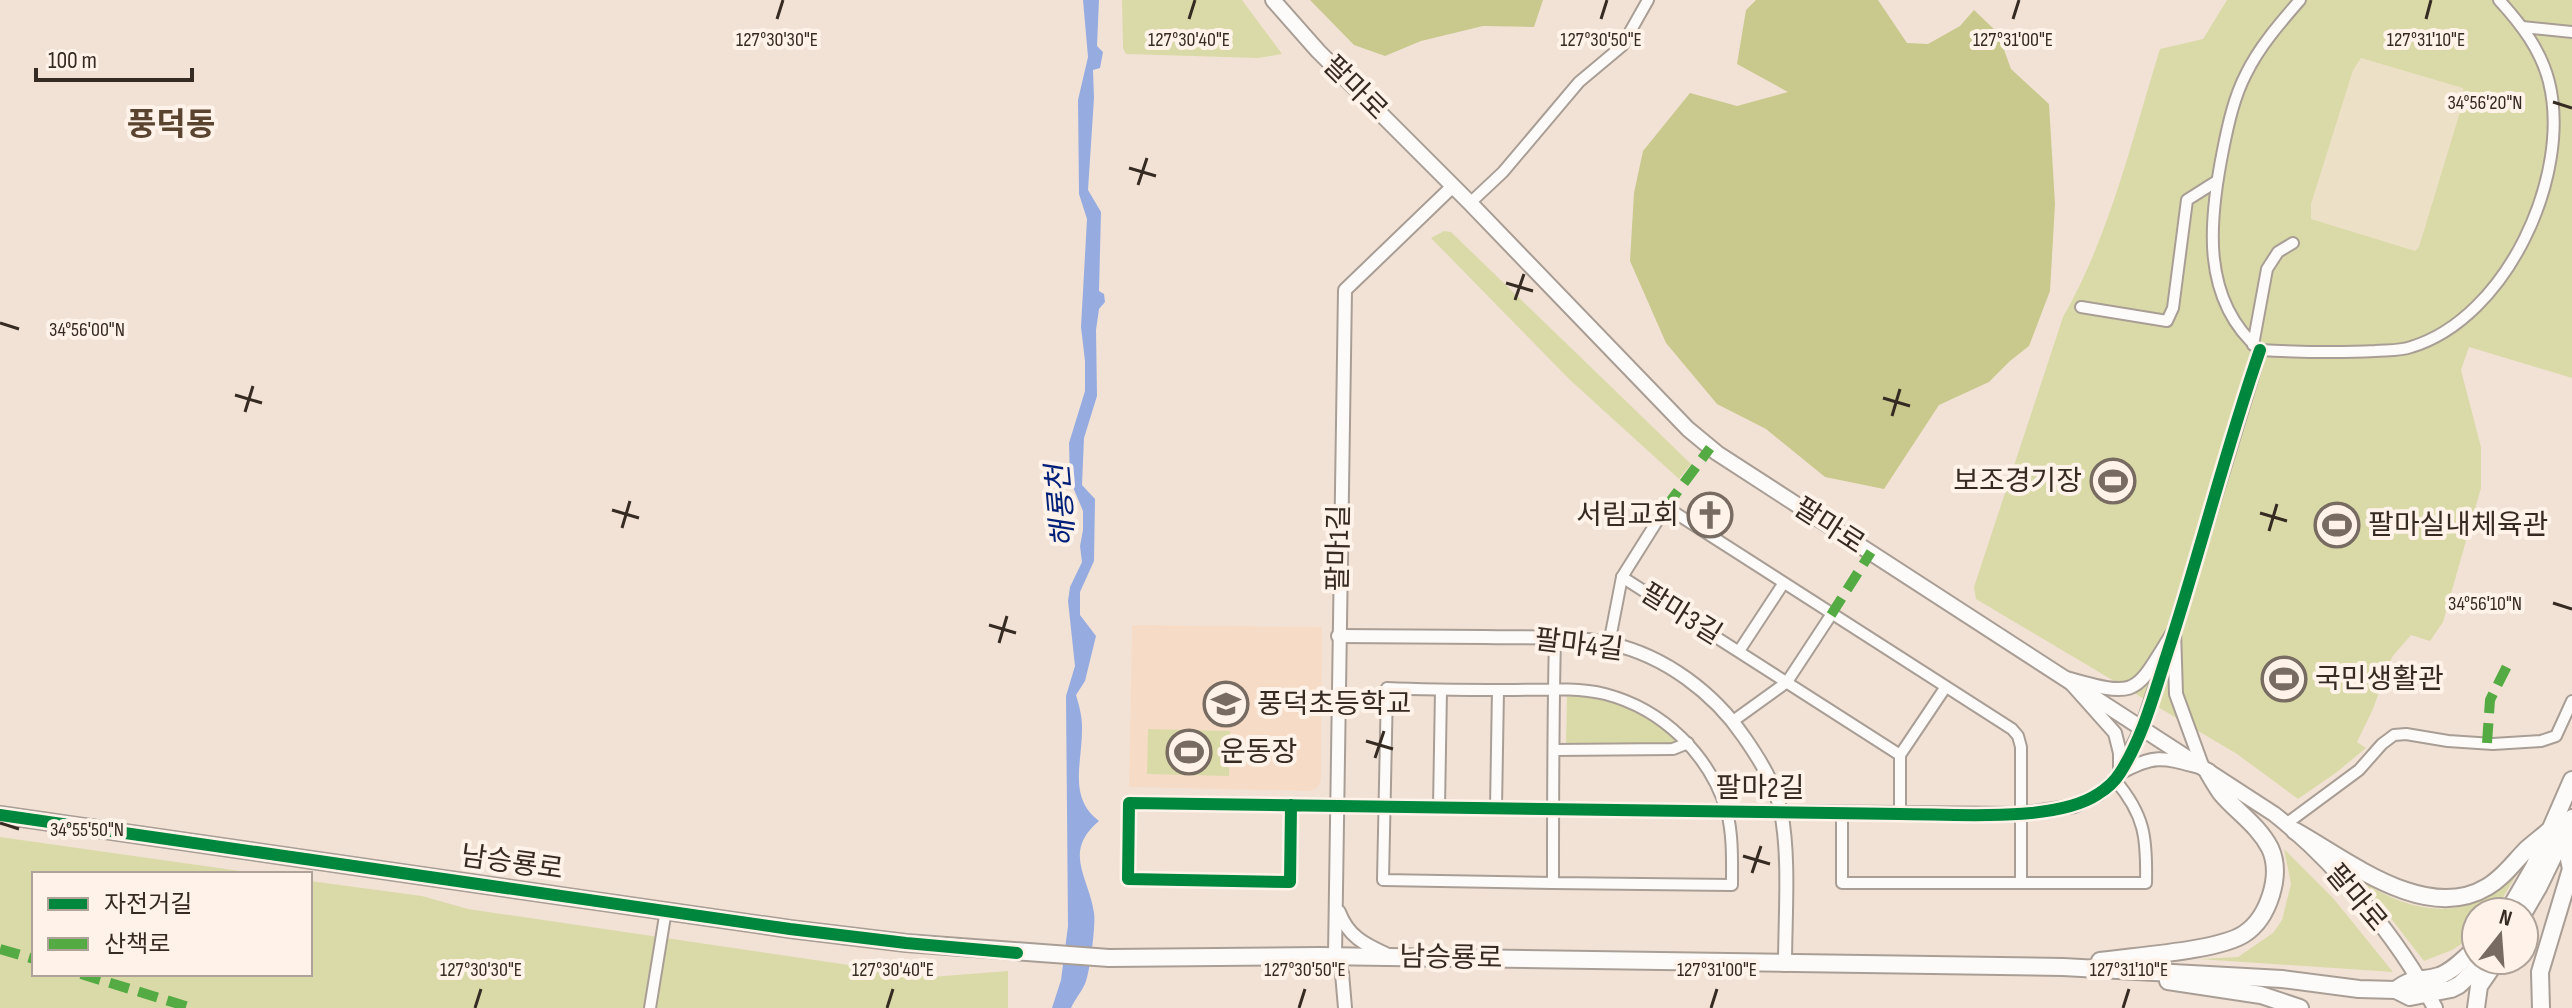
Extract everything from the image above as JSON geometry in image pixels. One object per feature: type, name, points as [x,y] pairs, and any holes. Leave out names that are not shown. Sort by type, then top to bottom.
[{"type":"main road","name":"팔마로","points":[[1273,0],[1318,51],[1688,429],[1717,453],[2142,727],[2290,827],[2370,912],[2431,1001]]},
{"type":"main road","points":[[2063,967],[2219,944],[2246,933],[2260,920],[2274,883],[2275,867],[2271,850],[2205,770]]},
{"type":"main road","points":[[2533,896],[2558,832],[2572,780]]},
{"type":"main road","name":"남승룡로","points":[[0,815],[906,943],[1017,953],[1109,958],[1335,956],[2063,967],[2229,974],[2359,989],[2396,990],[2410,997],[2431,1001]]},
{"type":"main road","points":[[2290,827],[2395,887],[2423,897],[2448,899],[2488,887],[2572,818]]},
{"type":"main road","points":[[2517,896],[2558,832]]},
{"type":"main road","points":[[2541,1008],[2540,972],[2571,869],[2558,832]]},
{"type":"main road","points":[[2538,896],[2539,886]]},
{"type":"main road","points":[[2396,990],[2407,981],[2449,972],[2460,962]]},
{"type":"main road","points":[[2063,967],[2261,995],[2300,1008]]},
{"type":"main road","points":[[2431,1001],[2469,976]]},
{"type":"main road","points":[[2476,1008],[2479,986],[2486,976]]},
{"type":"street","points":[[1470,203],[1511,163],[1579,82],[1622,46],[1648,0]]},
{"type":"street","points":[[2300,0],[2266,41],[2244,77],[2217,181],[2212,237],[2217,277],[2232,319],[2256,348],[2331,353],[2412,347],[2445,331],[2490,291],[2519,252],[2531,227],[2542,198],[2553,138],[2554,111],[2546,73],[2522,27],[2499,0]]},
{"type":"street","points":[[2522,27],[2572,32]]},
{"type":"street","points":[[2081,307],[2167,321],[2173,308],[2187,200],[2217,181]]},
{"type":"street","name":"팔마1길","points":[[1345,1008],[1342,973],[1335,956],[1345,290],[1453,186]]},
{"type":"street","points":[[2118,777],[2142,727],[2174,631],[2256,348],[2267,269],[2278,252],[2293,243]]},
{"type":"street","points":[[1609,644],[1622,577],[1666,507],[2012,729],[2021,747],[2021,883]]},
{"type":"street","name":"팔마3길","points":[[1622,577],[1900,755]]},
{"type":"street","name":"팔마3길","points":[[1739,651],[1783,584]]},
{"type":"street","points":[[1733,721],[1787,682],[1831,615]]},
{"type":"street","points":[[2066,678],[2115,690],[2134,688],[2144,678],[2174,631]]},
{"type":"street","points":[[2174,631],[2176,694],[2205,770]]},
{"type":"street","name":"팔마4길","points":[[1338,636],[1555,638],[1609,644],[1635,651],[1691,681],[1733,721],[1774,788],[1781,812],[1784,842],[1785,965]]},
{"type":"street","points":[[1553,883],[1555,638]]},
{"type":"street","points":[[1842,813],[1842,883],[2146,883],[2146,842],[2141,821],[2118,777],[2120,753],[2115,733],[2066,678]]},
{"type":"street","points":[[1387,688],[1498,690],[1590,692],[1618,699],[1654,715],[1688,743],[1706,768],[1727,812],[1731,834],[1732,885],[1383,880],[1387,688]]},
{"type":"street","points":[[1900,814],[1900,755],[1945,688]]},
{"type":"street","points":[[1439,807],[1441,690]]},
{"type":"street","points":[[1496,808],[1498,690]]},
{"type":"street","points":[[2290,827],[2359,770],[2394,735],[2468,743],[2541,741],[2556,736],[2572,701]]},
{"type":"street","points":[[1554,750],[1673,749],[1688,743]]},
{"type":"street","name":"팔마2길","points":[[1291,805],[1290,882],[1128,879],[1129,803],[2021,814],[2074,806],[2099,794],[2118,777],[2147,759],[2155,758],[2205,770]]},
{"type":"street","points":[[1336,903],[1343,924],[1353,936],[1393,957]]},
{"type":"street","points":[[650,1008],[666,910]]},
{"type":"shaded area","name":"풍덕초등학교","points":[[1132,625],[1322,627],[1321,781],[1318,787],[1311,791],[1129,787]]},
{"type":"green space","points":[[1122,0],[1242,0],[1282,54],[1258,58],[1126,54],[1123,48]]},
{"type":"green space","points":[[1310,0],[1543,0],[1534,27],[1483,26],[1421,41],[1385,56],[1354,45]]},
{"type":"green space","points":[[1756,0],[1878,0],[1907,43],[1928,44],[1960,26],[1974,10],[1998,33],[2011,69],[2049,104],[2055,204],[2050,291],[2029,346],[1989,382],[1939,405],[1884,489],[1825,477],[1766,429],[1717,404],[1666,343],[1630,261],[1634,193],[1643,151],[1690,93],[1737,106],[1788,92],[1737,64],[1746,10]]},
{"type":"green space","points":[[2227,0],[2572,0],[2572,378],[2469,347],[2461,370],[2481,447],[2481,488],[2443,622],[2430,641],[2411,635],[2392,657],[2357,742],[2366,748],[2298,799],[2237,754],[1976,599],[1974,587],[2063,317],[2080,286],[2107,220],[2160,49],[2203,39]]},
{"type":"green space","points":[[1444,231],[1451,232],[1691,464],[1679,479],[1570,380],[1431,238]]},
{"type":"green space","points":[[1567,696],[1599,699],[1625,707],[1677,736],[1673,744],[1566,744]]},
{"type":"green space","name":"운동장","points":[[1148,729],[1230,731],[1229,776],[1147,774]]},
{"type":"green space","points":[[0,837],[248,872],[32,872],[32,976],[312,976],[312,881],[422,896],[468,909],[931,977],[1008,971],[1008,1008],[0,1008]]},
{"type":"green space","points":[[2284,849],[2333,898],[2393,972],[2199,959],[2238,957],[2273,933],[2282,920],[2291,884]]},
{"type":"green space","points":[[2523,864],[2504,896],[2488,896]]},
{"type":"green space","points":[[2362,881],[2411,904],[2445,909],[2460,906],[2460,945],[2424,961]]},
{"type":"sand","points":[[2361,58],[2463,88],[2464,99],[2419,247],[2415,251],[2311,219],[2311,204],[2353,70]]},
{"type":"water","points":[[1083,0],[1099,0],[1097,46],[1103,52],[1100,68],[1093,70],[1088,190],[1101,212],[1099,291],[1104,294],[1105,302],[1099,309],[1096,330],[1097,396],[1084,438],[1082,485],[1095,499],[1094,561],[1080,592],[1080,615],[1096,636],[1085,681],[1076,695],[1082,722],[1080,790],[1089,811],[1099,821],[1088,832],[1080,854],[1094,918],[1088,976],[1071,1008],[1052,1008],[1061,980],[1068,926],[1066,696],[1075,666],[1068,601],[1070,587],[1082,562],[1080,546],[1083,530],[1083,511],[1070,480],[1069,443],[1085,391],[1081,327],[1087,219],[1079,194],[1078,100],[1088,57]]},
{"type":"marked path","points":[[1666,507],[1710,448]]},
{"type":"marked path","points":[[1831,615],[1871,552]]},
{"type":"marked path","points":[[2487,743],[2490,700],[2510,660]]},
{"type":"marked path","points":[[0,949],[32,958]]},
{"type":"marked path","points":[[88,976],[192,1008]]},
{"type":"cycle path","points":[[1291,805],[1290,882],[1128,879],[1129,803],[1900,814],[1975,815],[2030,813],[2079,803],[2101,792],[2116,779],[2142,730],[2260,350]]},
{"type":"cycle path","points":[[0,815],[790,929],[1017,953]]},
{"type":"place","name":"보조경기장","points":[[2113,481]]},
{"type":"place","name":"서림교회","points":[[1710,515]]},
{"type":"place","name":"팔마실내체육관","points":[[2337,525]]},
{"type":"place","name":"국민생활관","points":[[2284,679]]},
{"type":"place","name":"풍덕초등학교","points":[[1226,704]]},
{"type":"place","name":"운동장","points":[[1189,752]]},
{"type":"district","name":"풍덕동","points":[[171,125]]},
{"type":"water label","name":"해룡천","points":[[1062,506]]}]
